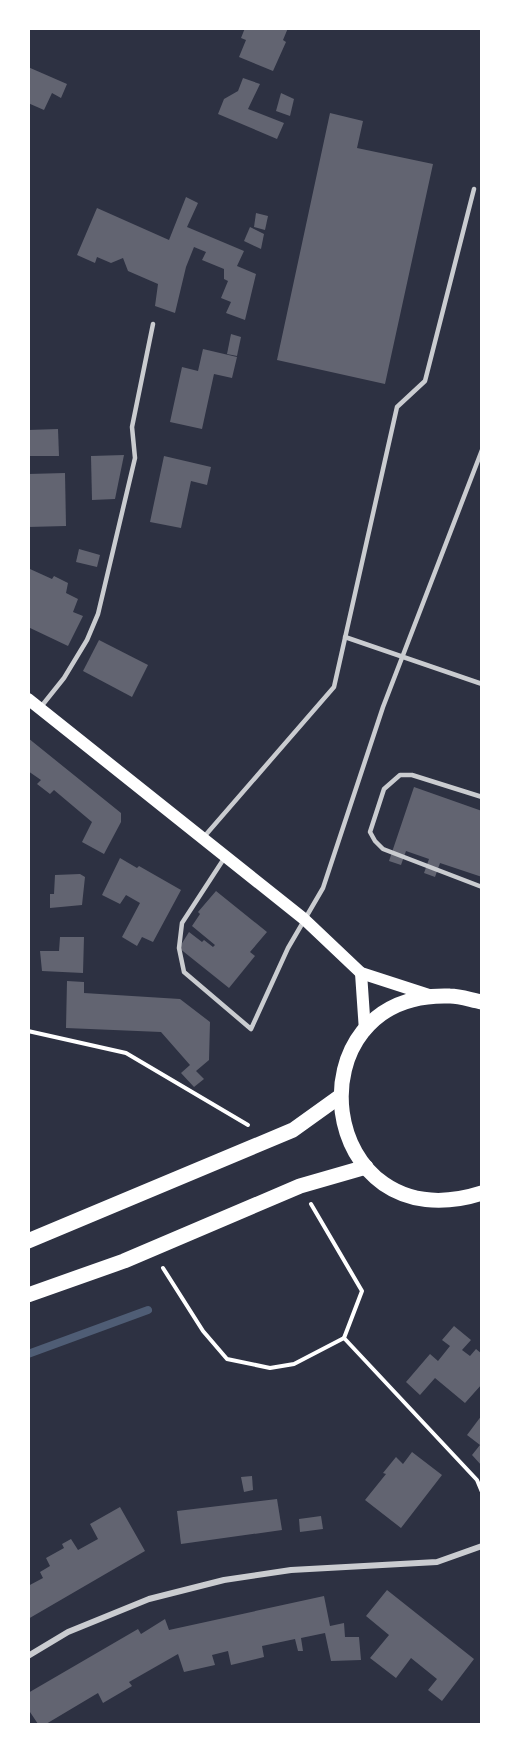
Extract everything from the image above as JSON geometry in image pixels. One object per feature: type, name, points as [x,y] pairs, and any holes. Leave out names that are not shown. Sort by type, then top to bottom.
[{"type":"main road","points":[[28,699],[304,919],[362,973],[432,996]]},
{"type":"main road","points":[[362,973],[365,1031]]},
{"type":"main road","points":[[482,1002],[452,996],[432,996],[393,1008],[365,1031],[354,1045],[343,1070],[339,1097],[342,1122],[351,1146],[366,1167],[392,1188],[424,1200],[457,1201],[482,1193]]},
{"type":"main road","points":[[28,1241],[293,1130],[339,1097]]},
{"type":"main road","points":[[28,1295],[124,1261],[300,1186],[366,1167]]},
{"type":"street","points":[[28,1656],[68,1632],[149,1599],[224,1580],[291,1570],[437,1562],[482,1546]]},
{"type":"lane","points":[[203,838],[334,687],[397,407],[425,381],[474,189]]},
{"type":"lane","points":[[40,708],[64,678],[87,640],[98,614],[135,458],[132,427],[153,324]]},
{"type":"lane","points":[[225,857],[182,923],[179,948],[184,972],[251,1029],[304,919],[322,888],[402,658],[482,450]]},
{"type":"lane","points":[[345,637],[482,684]]},
{"type":"lane","points":[[482,797],[412,775],[400,775],[390,780],[384,789],[370,832],[383,849],[482,887]]},
{"type":"path","points":[[28,1031],[126,1053],[272,1139]]},
{"type":"path","points":[[151,1271],[163,1267],[208,1337],[227,1359],[270,1368],[286,1365],[344,1338],[362,1291],[300,1186]]},
{"type":"path","points":[[344,1338],[477,1480],[482,1492]]},
{"type":"building","points":[[245,28],[288,28],[283,40],[286,42],[273,71],[239,57],[246,40],[241,38]]},
{"type":"building","points":[[28,67],[67,84],[61,98],[52,93],[44,110],[28,103]]},
{"type":"building","points":[[243,78],[260,84],[248,109],[284,123],[277,139],[218,114],[224,99],[238,91]]},
{"type":"building","points":[[281,93],[294,99],[290,116],[276,111]]},
{"type":"building","points":[[330,113],[363,121],[357,148],[433,164],[385,384],[277,360]]},
{"type":"building","points":[[186,197],[198,203],[187,227],[244,251],[237,266],[256,274],[245,320],[226,313],[231,302],[221,298],[228,281],[224,279],[224,269],[202,260],[206,252],[194,247],[186,267],[175,313],[155,306],[158,284],[128,271],[123,258],[111,263],[97,257],[95,263],[77,255],[97,208],[169,240]]},
{"type":"building","points":[[256,213],[268,216],[265,230],[254,227]]},
{"type":"building","points":[[250,227],[264,234],[261,249],[244,241]]},
{"type":"building","points":[[231,334],[241,337],[237,356],[227,354]]},
{"type":"building","points":[[203,349],[237,357],[232,378],[214,374],[202,429],[170,422],[182,367],[198,371]]},
{"type":"building","points":[[58,429],[59,456],[28,456],[28,430]]},
{"type":"building","points":[[124,455],[115,499],[92,500],[91,456]]},
{"type":"building","points":[[164,456],[211,467],[207,485],[191,481],[181,528],[150,522]]},
{"type":"building","points":[[65,473],[66,526],[28,527],[28,474]]},
{"type":"building","points":[[79,549],[100,555],[97,567],[76,562]]},
{"type":"building","points":[[30,569],[68,583],[66,593],[78,599],[73,612],[83,616],[68,646],[28,627]]},
{"type":"building","points":[[99,640],[148,665],[132,697],[83,671]]},
{"type":"building","points":[[28,738],[121,813],[121,822],[104,854],[82,842],[92,822],[54,790],[50,794],[37,784],[41,780],[28,771]]},
{"type":"building","points":[[414,787],[482,811],[482,877],[440,863],[435,877],[424,873],[429,859],[406,851],[401,865],[389,861]]},
{"type":"building","points":[[120,858],[181,890],[153,942],[142,937],[137,946],[122,937],[140,903],[126,895],[120,904],[102,895]]},
{"type":"building","points":[[80,874],[85,877],[82,905],[50,908],[50,894],[54,894],[55,875]]},
{"type":"building","points":[[216,891],[267,932],[250,952],[255,956],[229,988],[179,948],[189,932],[202,942],[204,940],[213,947],[215,945],[192,926],[200,914],[198,912]]},
{"type":"building","points":[[60,937],[84,937],[83,973],[42,971],[40,951],[59,951]]},
{"type":"building","points":[[67,981],[84,982],[84,993],[180,999],[210,1022],[209,1060],[196,1071],[204,1079],[194,1087],[181,1073],[190,1065],[161,1032],[66,1028]]},
{"type":"building","points":[[454,1326],[471,1340],[462,1350],[470,1356],[476,1349],[482,1354],[482,1384],[465,1403],[435,1378],[420,1395],[406,1382],[430,1354],[438,1361],[450,1346],[442,1340]]},
{"type":"building","points":[[482,1415],[482,1466],[472,1455],[480,1445],[467,1435]]},
{"type":"building","points":[[412,1452],[442,1475],[401,1528],[365,1500],[386,1474],[383,1473],[396,1457],[403,1464]]},
{"type":"building","points":[[252,1476],[253,1490],[244,1492],[241,1477]]},
{"type":"building","points":[[277,1499],[282,1530],[181,1544],[177,1511]]},
{"type":"building","points":[[120,1507],[145,1551],[28,1619],[28,1586],[43,1578],[40,1572],[50,1566],[46,1558],[64,1548],[62,1544],[71,1539],[78,1550],[98,1539],[90,1524]]},
{"type":"building","points":[[321,1516],[323,1529],[300,1532],[299,1519]]},
{"type":"building","points":[[387,1590],[474,1659],[442,1701],[428,1690],[437,1679],[411,1658],[396,1678],[370,1658],[389,1635],[366,1616]]},
{"type":"building","points":[[324,1596],[330,1626],[344,1623],[345,1637],[359,1637],[361,1660],[331,1661],[325,1633],[301,1638],[303,1651],[298,1651],[295,1639],[262,1646],[264,1657],[231,1665],[228,1651],[212,1655],[215,1665],[184,1672],[178,1654],[129,1682],[132,1686],[103,1703],[98,1693],[46,1724],[38,1724],[28,1709],[28,1693],[138,1629],[141,1634],[165,1619],[169,1630]]},
{"type":"waterway","points":[[28,1354],[148,1310]]}]
